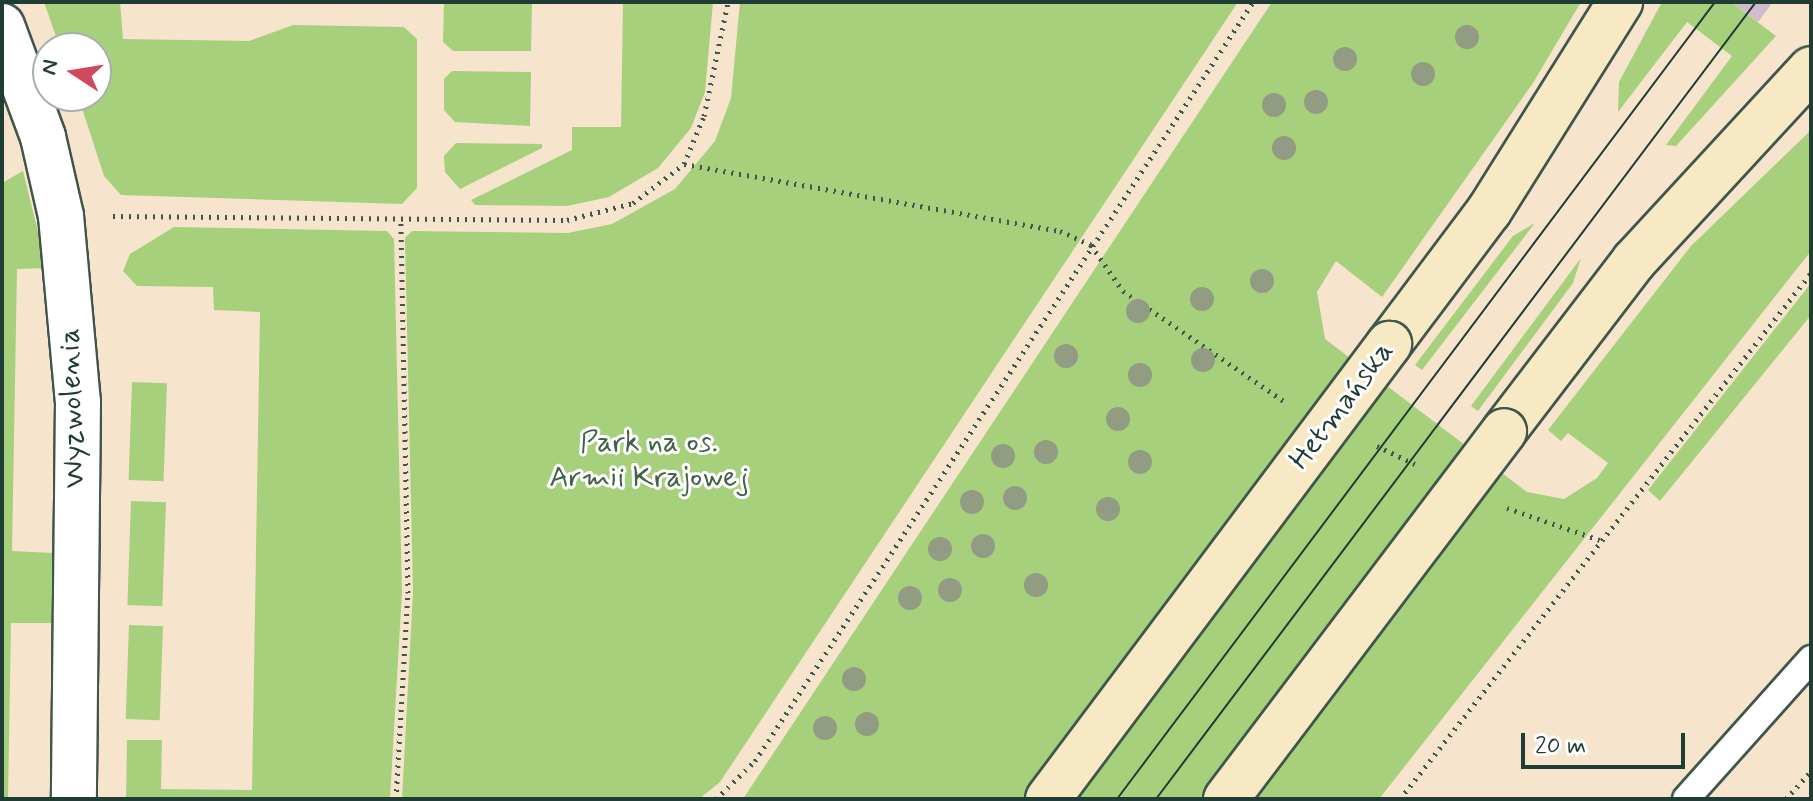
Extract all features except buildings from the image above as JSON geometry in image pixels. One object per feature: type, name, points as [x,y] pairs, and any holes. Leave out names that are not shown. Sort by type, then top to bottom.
[{"type":"street","name":"Hetmańska","points":[[1048,799],[1489,211],[1620,2]]},
{"type":"street","name":"Wyzwolenia","points":[[2,26],[43,137],[61,216],[78,402],[74,799]]},
{"type":"street","points":[[1226,799],[1634,261],[1811,69]]},
{"type":"lane","points":[[1686,799],[1811,659]]},
{"type":"path","points":[[61,216],[567,220],[633,203],[684,164],[704,116],[728,2]]},
{"type":"path","points":[[716,799],[755,761],[1253,2]]},
{"type":"path","points":[[684,164],[997,216],[1091,245]]},
{"type":"path","points":[[396,799],[408,593],[401,218]]},
{"type":"path","points":[[1400,799],[1811,273]]},
{"type":"path","points":[[1786,799],[1811,771]]},
{"type":"shaded area","points":[[1731,2],[1773,2],[1758,22]]},
{"type":"green space","points":[[44,2],[120,2],[123,39],[249,41],[293,25],[404,27],[417,39],[417,188],[402,204],[121,195],[104,176],[83,112],[112,112],[112,32],[54,32]]},
{"type":"green space","points":[[444,2],[532,2],[531,51],[453,51],[443,42]]},
{"type":"green space","points":[[623,2],[713,2],[705,92],[691,128],[658,168],[609,197],[567,206],[475,205],[471,200],[572,150],[572,127],[621,127]]},
{"type":"green space","name":"Park na os. Armii Krajowej","points":[[740,2],[1238,2],[720,782],[699,799],[402,799],[413,592],[405,238],[412,231],[568,233],[612,224],[675,189],[715,141],[731,98]]},
{"type":"green space","points":[[1272,2],[1581,2],[1533,83],[1382,297],[1336,261],[1317,292],[1325,339],[1527,492],[1564,499],[1597,478],[1608,463],[1568,433],[1561,441],[1548,430],[1691,246],[1811,130],[1811,251],[1379,799],[743,799]]},
{"type":"green space","points":[[1662,2],[1731,2],[1776,36],[1676,146],[1666,145],[1732,56],[1687,22],[1618,112],[1619,82]]},
{"type":"green space","points":[[452,71],[531,72],[530,126],[455,122],[444,110],[444,79]]},
{"type":"green space","points":[[456,143],[542,144],[542,148],[460,189],[445,172],[444,156]]},
{"type":"green space","points":[[23,171],[47,268],[17,269],[12,551],[53,553],[52,623],[11,623],[8,799],[2,799],[2,183]]},
{"type":"green space","points":[[1535,223],[1422,370],[1415,365],[1513,236]]},
{"type":"green space","points":[[174,227],[387,231],[394,239],[402,592],[390,799],[126,799],[127,740],[162,740],[161,789],[252,790],[260,312],[214,310],[213,287],[137,286],[123,271],[130,254]]},
{"type":"green space","points":[[1581,258],[1573,283],[1478,411],[1471,406]]},
{"type":"green space","points":[[1811,283],[1811,315],[1660,501],[1648,490]]},
{"type":"green space","points":[[132,382],[167,383],[164,481],[129,480]]},
{"type":"green space","points":[[131,501],[166,502],[162,606],[127,605]]},
{"type":"green space","points":[[129,625],[163,626],[160,720],[126,719]]},
{"type":"tram line","points":[[1117,799],[1715,2]]},
{"type":"tram line","points":[[1156,799],[1756,2]]}]
